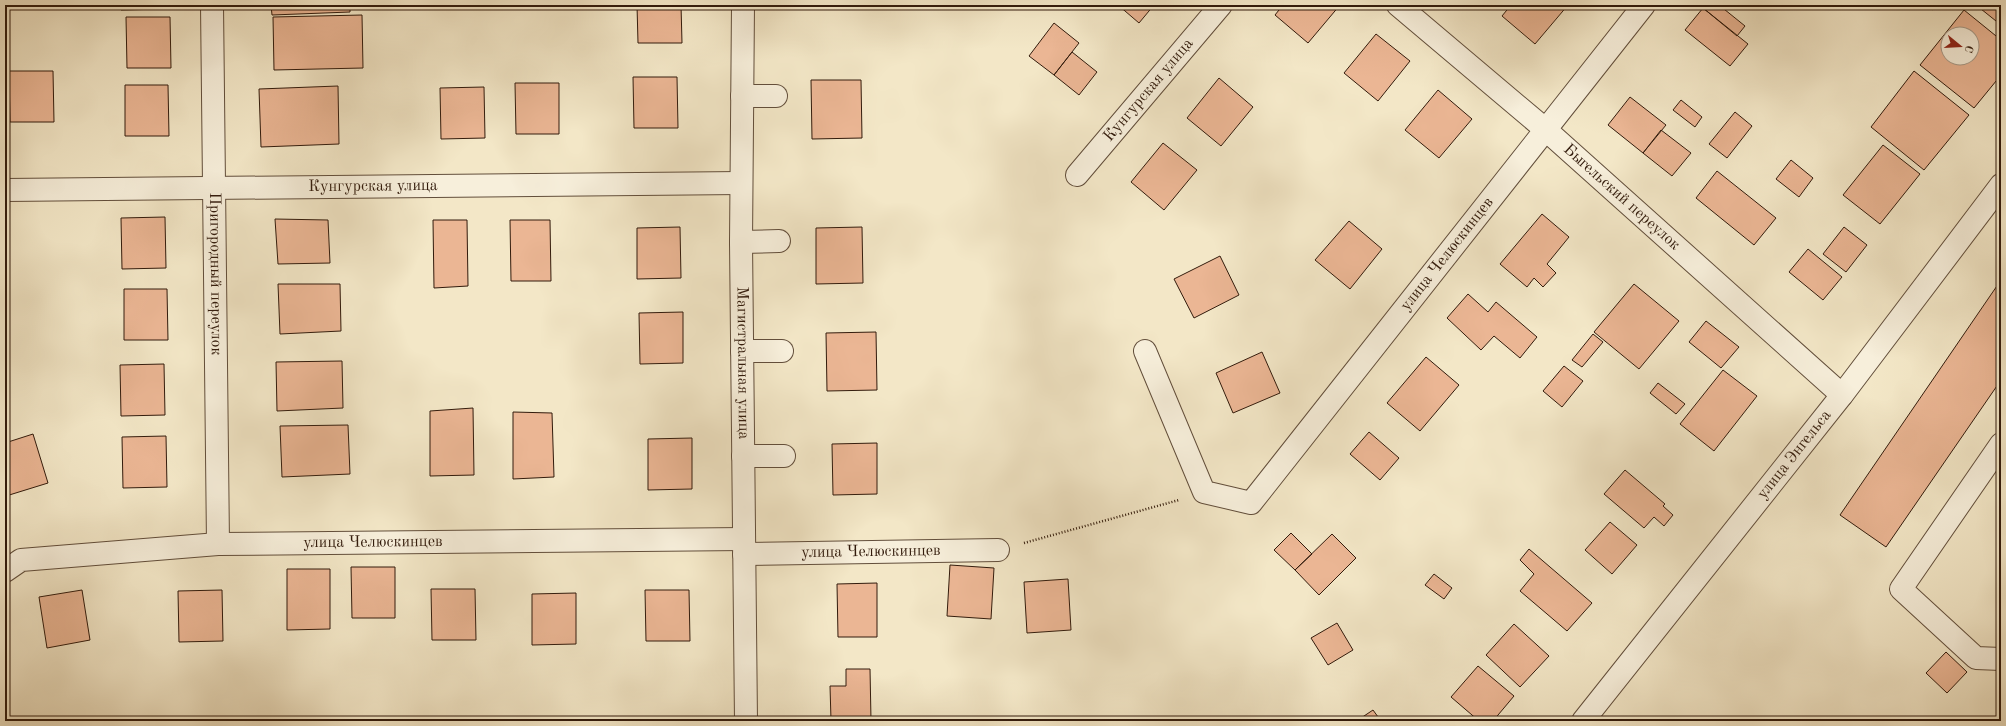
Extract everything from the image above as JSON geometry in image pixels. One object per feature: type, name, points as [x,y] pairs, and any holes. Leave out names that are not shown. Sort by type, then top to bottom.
[{"type":"street","name":"Пригородный переулок","points":[[212,5],[218,544]]},
{"type":"street","name":"Магистральная улица","points":[[743,5],[741,242],[746,721]]},
{"type":"street","name":"Кунгурская улица","points":[[1077,175],[1221,5]]},
{"type":"street","name":"Быгельский переулок","points":[[1398,5],[1546,130],[1842,396]]},
{"type":"street","name":"улица Челюскинцев","points":[[1204,492],[1252,503],[1644,5]]},
{"type":"street","points":[[742,96],[776,96]]},
{"type":"street","name":"Кунгурская улица","points":[[5,190],[741,183]]},
{"type":"street","name":"улица Энгельса","points":[[1583,721],[1842,396],[2001,185]]},
{"type":"street","points":[[741,242],[779,241]]},
{"type":"street","points":[[742,351],[782,351]]},
{"type":"street","points":[[1145,351],[1204,492]]},
{"type":"street","points":[[2001,444],[1901,589],[1976,658],[2001,659]]},
{"type":"street","points":[[743,456],[784,456]]},
{"type":"street","name":"улица Челюскинцев","points":[[5,571],[21,560],[218,544],[744,546],[998,550]]},
{"type":"path","points":[[998,550],[1204,492]]},
{"type":"building","points":[[121,5],[165,5],[165,9],[121,10]]},
{"type":"building","points":[[271,5],[350,5],[350,12],[272,15]]},
{"type":"building","points":[[637,5],[681,5],[682,43],[638,43]]},
{"type":"building","points":[[1118,5],[1154,5],[1139,23]]},
{"type":"building","points":[[1283,5],[1340,5],[1308,43],[1275,15]]},
{"type":"building","points":[[1511,5],[1568,5],[1535,44],[1502,16]]},
{"type":"building","points":[[1705,5],[1719,5],[1745,26],[1737,36],[1703,8]]},
{"type":"building","points":[[1927,5],[1938,5],[1933,10]]},
{"type":"building","points":[[1984,5],[2001,5],[2001,25],[1981,9]]},
{"type":"building","points":[[1703,8],[1748,44],[1730,66],[1685,30]]},
{"type":"building","points":[[1964,10],[2001,40],[2001,75],[1974,108],[1920,65],[1940,40],[1940,66],[1980,66],[1980,26],[1951,26]]},
{"type":"building","points":[[362,15],[363,68],[274,70],[273,17]]},
{"type":"building","points":[[126,17],[170,17],[171,68],[127,68]]},
{"type":"building","points":[[1054,23],[1079,43],[1054,75],[1029,56]]},
{"type":"building","points":[[1376,34],[1410,61],[1378,101],[1344,73]]},
{"type":"building","points":[[1072,52],[1097,72],[1079,95],[1054,75]]},
{"type":"building","points":[[9,71],[53,71],[54,122],[10,122]]},
{"type":"building","points":[[1914,71],[1969,115],[1924,170],[1871,127]]},
{"type":"building","points":[[633,77],[677,77],[678,128],[634,128]]},
{"type":"building","points":[[1219,78],[1253,107],[1221,146],[1187,118]]},
{"type":"building","points":[[811,80],[861,80],[862,138],[812,139]]},
{"type":"building","points":[[515,83],[559,83],[559,134],[516,134]]},
{"type":"building","points":[[125,85],[168,85],[169,136],[125,136]]},
{"type":"building","points":[[338,86],[339,144],[261,147],[259,89]]},
{"type":"building","points":[[484,87],[485,138],[441,139],[440,88]]},
{"type":"building","points":[[1438,90],[1472,119],[1439,158],[1405,130]]},
{"type":"building","points":[[1630,97],[1666,125],[1643,153],[1608,125]]},
{"type":"building","points":[[1681,100],[1702,117],[1695,127],[1673,110]]},
{"type":"building","points":[[1735,112],[1752,126],[1727,158],[1709,144]]},
{"type":"building","points":[[1661,130],[1691,153],[1672,176],[1643,153]]},
{"type":"building","points":[[1163,143],[1197,170],[1164,210],[1131,182]]},
{"type":"building","points":[[1883,145],[1920,174],[1880,224],[1843,195]]},
{"type":"building","points":[[1791,160],[1813,178],[1799,197],[1776,179]]},
{"type":"building","points":[[1717,171],[1776,218],[1754,245],[1696,198]]},
{"type":"building","points":[[1542,214],[1569,237],[1547,264],[1556,273],[1543,287],[1534,278],[1527,287],[1500,264]]},
{"type":"building","points":[[165,217],[166,268],[122,269],[121,218]]},
{"type":"building","points":[[275,219],[328,220],[330,263],[278,264]]},
{"type":"building","points":[[433,220],[467,220],[468,286],[434,288]]},
{"type":"building","points":[[510,220],[550,220],[551,281],[511,281]]},
{"type":"building","points":[[1349,221],[1382,249],[1350,289],[1315,260]]},
{"type":"building","points":[[680,227],[681,278],[637,279],[637,228]]},
{"type":"building","points":[[862,227],[863,283],[816,284],[816,228]]},
{"type":"building","points":[[1844,227],[1867,245],[1846,272],[1823,254]]},
{"type":"building","points":[[1808,249],[1842,277],[1823,300],[1789,272]]},
{"type":"building","points":[[1220,256],[1239,295],[1194,318],[1174,279]]},
{"type":"building","points":[[2001,280],[2001,380],[1886,547],[1840,515]]},
{"type":"building","points":[[278,284],[340,284],[341,331],[280,334]]},
{"type":"building","points":[[1634,284],[1679,321],[1639,369],[1594,332]]},
{"type":"building","points":[[124,289],[167,289],[168,340],[124,340]]},
{"type":"building","points":[[1468,294],[1488,312],[1496,302],[1537,337],[1520,358],[1494,336],[1481,350],[1447,318]]},
{"type":"building","points":[[683,312],[683,363],[640,364],[639,313]]},
{"type":"building","points":[[1706,321],[1739,347],[1721,368],[1689,342]]},
{"type":"building","points":[[876,332],[877,390],[827,391],[826,333]]},
{"type":"building","points":[[1593,334],[1603,342],[1582,367],[1572,360]]},
{"type":"building","points":[[1262,352],[1280,393],[1233,413],[1216,373]]},
{"type":"building","points":[[1426,357],[1459,385],[1420,431],[1387,403]]},
{"type":"building","points":[[342,361],[343,408],[277,411],[276,362]]},
{"type":"building","points":[[164,364],[165,415],[121,416],[120,365]]},
{"type":"building","points":[[1564,366],[1583,381],[1562,407],[1543,391]]},
{"type":"building","points":[[1723,370],[1757,396],[1714,451],[1680,424]]},
{"type":"building","points":[[1658,383],[1685,404],[1676,414],[1650,393]]},
{"type":"building","points":[[473,408],[474,475],[430,476],[430,411]]},
{"type":"building","points":[[513,412],[552,413],[554,477],[513,479]]},
{"type":"building","points":[[348,425],[350,474],[282,477],[280,426]]},
{"type":"building","points":[[1369,432],[1399,458],[1380,480],[1350,454]]},
{"type":"building","points":[[33,434],[48,483],[6,496],[5,443]]},
{"type":"building","points":[[166,436],[167,487],[123,488],[122,437]]},
{"type":"building","points":[[692,438],[692,489],[648,490],[648,439]]},
{"type":"building","points":[[877,443],[877,494],[833,495],[832,444]]},
{"type":"building","points":[[1625,470],[1665,504],[1663,506],[1673,515],[1664,526],[1654,517],[1644,528],[1604,494]]},
{"type":"building","points":[[1610,522],[1637,545],[1612,574],[1585,550]]},
{"type":"building","points":[[1291,533],[1312,554],[1295,570],[1274,550]]},
{"type":"building","points":[[1332,534],[1356,558],[1319,595],[1295,570]]},
{"type":"building","points":[[1529,549],[1592,603],[1567,631],[1520,591],[1534,574],[1520,560]]},
{"type":"building","points":[[950,565],[994,568],[991,619],[947,616]]},
{"type":"building","points":[[351,567],[395,567],[395,618],[352,618]]},
{"type":"building","points":[[287,569],[330,569],[330,629],[287,630]]},
{"type":"building","points":[[1434,574],[1452,588],[1444,599],[1425,585]]},
{"type":"building","points":[[1068,579],[1071,630],[1027,633],[1024,582]]},
{"type":"building","points":[[877,583],[877,637],[838,637],[837,584]]},
{"type":"building","points":[[431,589],[475,589],[476,640],[432,640]]},
{"type":"building","points":[[82,590],[90,640],[47,648],[39,597]]},
{"type":"building","points":[[222,590],[223,641],[179,642],[178,591]]},
{"type":"building","points":[[645,590],[689,590],[690,641],[646,641]]},
{"type":"building","points":[[576,593],[576,644],[532,645],[532,594]]},
{"type":"building","points":[[1337,623],[1353,650],[1328,665],[1311,638]]},
{"type":"building","points":[[1514,624],[1549,656],[1520,687],[1486,655]]},
{"type":"building","points":[[1946,652],[1967,672],[1947,693],[1926,673]]},
{"type":"building","points":[[1478,666],[1514,696],[1493,721],[1479,721],[1451,697]]},
{"type":"building","points":[[846,669],[870,669],[871,720],[831,720],[830,686],[846,686]]},
{"type":"building","points":[[1373,710],[1381,721],[1358,720]]}]
